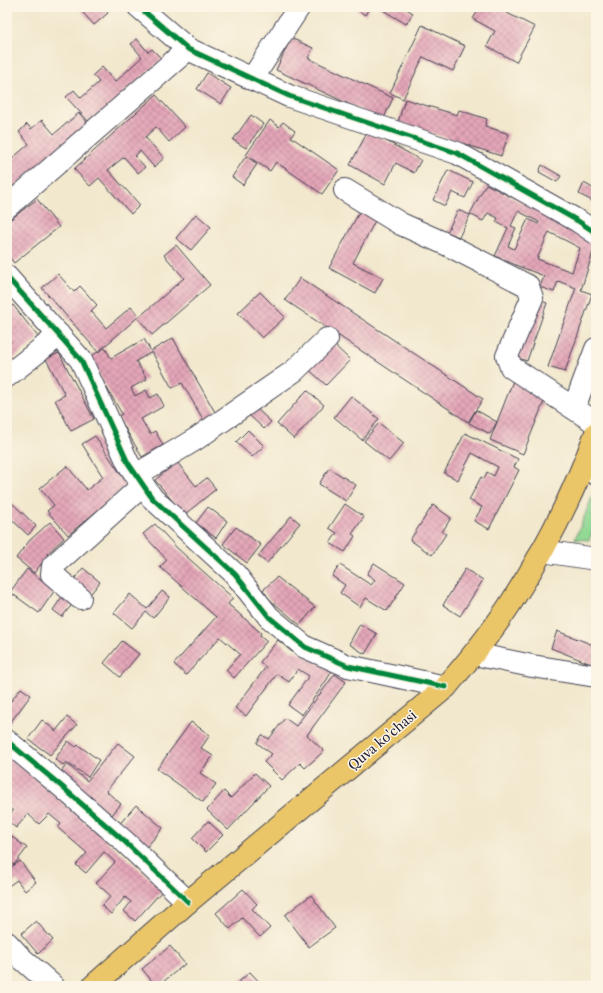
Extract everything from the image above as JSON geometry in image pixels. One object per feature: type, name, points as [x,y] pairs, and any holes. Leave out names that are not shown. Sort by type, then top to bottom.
[{"type":"main road","name":"Quva ko'chasi","points":[[93,986],[188,902],[446,687],[474,654],[513,599],[542,551],[590,469],[596,433]]},
{"type":"street","points":[[139,7],[188,49],[289,96],[457,153],[578,221],[596,233]]},
{"type":"street","points":[[252,79],[299,7]]},
{"type":"street","points":[[7,207],[188,49]]},
{"type":"street","points":[[345,190],[401,224],[448,245],[528,286],[532,298],[508,356],[511,367],[596,423]]},
{"type":"street","points":[[7,277],[80,360],[128,463],[152,498],[235,574],[269,617],[305,647],[348,666],[446,687]]},
{"type":"street","points":[[7,376],[59,335]]},
{"type":"street","points":[[80,598],[52,574],[53,566],[139,480],[294,371],[327,339]]},
{"type":"street","points":[[574,408],[596,349]]},
{"type":"street","points":[[542,551],[596,559]]},
{"type":"street","points":[[474,654],[532,666],[596,676]]},
{"type":"street","points":[[7,741],[124,841],[188,902]]},
{"type":"street","points":[[7,943],[20,957],[53,986]]},
{"type":"green space","points":[[596,488],[596,523],[589,540],[575,539]]},
{"type":"building","points":[[78,7],[103,7],[108,13],[94,25]]},
{"type":"building","points":[[353,7],[370,7],[365,15]]},
{"type":"building","points":[[378,7],[403,7],[413,13],[406,24]]},
{"type":"building","points":[[480,7],[508,7],[505,12],[535,27],[516,62],[487,46],[495,31],[473,19]]},
{"type":"building","points":[[422,25],[465,46],[453,71],[423,57],[403,99],[390,93]]},
{"type":"building","points":[[291,38],[313,48],[308,58],[393,98],[383,120],[276,70]]},
{"type":"building","points":[[137,39],[148,52],[152,49],[162,59],[90,123],[66,97],[74,90],[81,98],[99,82],[93,75],[102,67],[115,82],[142,57],[131,44]]},
{"type":"building","points":[[207,73],[231,88],[221,104],[197,89]]},
{"type":"building","points":[[156,95],[185,127],[169,142],[156,127],[145,137],[164,158],[154,167],[140,151],[135,156],[145,167],[138,173],[124,157],[108,170],[140,205],[131,214],[99,178],[90,186],[74,169]]},
{"type":"building","points":[[405,99],[457,115],[459,110],[487,119],[485,126],[509,134],[501,156],[398,122]]},
{"type":"building","points":[[79,113],[88,123],[7,193],[7,163],[29,144],[19,132],[27,124],[31,129],[42,120],[54,134]]},
{"type":"building","points":[[251,115],[263,124],[246,148],[233,140]]},
{"type":"building","points":[[270,120],[279,127],[283,122],[295,131],[291,137],[339,170],[322,194],[276,162],[270,171],[246,155]]},
{"type":"building","points":[[368,131],[421,160],[414,173],[396,163],[385,184],[350,165]]},
{"type":"building","points":[[246,156],[257,164],[243,185],[232,177]]},
{"type":"building","points":[[542,165],[561,176],[557,182],[539,172]]},
{"type":"building","points":[[448,170],[473,182],[465,198],[452,192],[445,206],[433,200]]},
{"type":"building","points":[[584,183],[596,190],[596,203],[579,194]]},
{"type":"building","points":[[486,184],[523,203],[525,198],[596,243],[581,290],[592,294],[565,372],[548,367],[576,288],[558,281],[554,292],[540,287],[544,276],[495,256],[508,228],[496,222],[498,218],[488,213],[483,221],[470,214]],"holes":[[[518,211],[539,222],[538,224],[528,219],[514,249],[508,246],[516,228],[511,226]],[[549,232],[580,248],[572,272],[537,259]]]},
{"type":"building","points":[[37,199],[59,227],[14,263],[7,254],[7,222]]},
{"type":"building","points":[[362,207],[378,215],[353,263],[383,278],[375,293],[329,268]]},
{"type":"building","points":[[458,210],[470,215],[459,237],[447,232]]},
{"type":"building","points":[[196,214],[211,227],[191,250],[176,238]]},
{"type":"building","points":[[176,245],[210,285],[152,335],[138,318],[184,278],[164,255]]},
{"type":"building","points":[[58,274],[74,292],[80,286],[97,305],[91,311],[106,328],[131,307],[139,316],[98,352],[42,288]]},
{"type":"building","points":[[300,278],[483,399],[468,422],[285,300]]},
{"type":"building","points":[[260,292],[285,317],[262,338],[238,313]]},
{"type":"building","points":[[533,298],[547,303],[527,361],[512,356]]},
{"type":"building","points":[[13,305],[39,338],[8,363],[7,346],[11,342],[7,337],[7,309]]},
{"type":"building","points":[[173,338],[216,414],[204,421],[182,383],[172,388],[152,352],[136,361],[147,379],[131,388],[135,396],[146,390],[150,398],[158,394],[164,406],[141,419],[150,434],[155,431],[163,445],[142,457],[118,416],[122,414],[89,357],[105,348],[111,358],[144,339],[151,351]]},
{"type":"building","points":[[329,340],[350,360],[326,385],[305,366]]},
{"type":"building","points":[[59,353],[94,419],[71,431],[55,400],[65,395],[46,359]]},
{"type":"building","points":[[513,381],[547,394],[523,454],[490,440]]},
{"type":"building","points":[[307,390],[324,405],[294,439],[277,424]]},
{"type":"building","points":[[351,396],[379,419],[362,440],[334,417]]},
{"type":"building","points":[[254,406],[271,422],[264,429],[247,413]]},
{"type":"building","points":[[476,410],[497,422],[490,434],[469,423]]},
{"type":"building","points":[[379,423],[404,443],[389,461],[364,441]]},
{"type":"building","points":[[248,430],[264,446],[252,457],[236,442]]},
{"type":"building","points":[[465,433],[518,459],[514,467],[519,470],[489,529],[474,521],[482,507],[469,500],[481,477],[484,479],[487,472],[494,476],[498,467],[472,453],[458,480],[444,473]]},
{"type":"building","points":[[95,436],[128,485],[68,535],[47,511],[54,505],[40,488],[67,466],[87,490],[103,477],[82,444]]},
{"type":"building","points":[[177,462],[196,486],[207,478],[216,489],[184,515],[155,480]]},
{"type":"building","points":[[329,468],[356,485],[346,501],[319,484]]},
{"type":"building","points":[[7,498],[36,526],[28,535],[7,515]]},
{"type":"building","points":[[345,504],[364,517],[352,534],[355,536],[345,552],[330,543],[337,533],[329,528]]},
{"type":"building","points":[[433,505],[451,518],[442,532],[446,534],[432,555],[410,540]]},
{"type":"building","points":[[208,507],[227,521],[216,538],[196,523]]},
{"type":"building","points":[[291,516],[300,523],[267,563],[258,556]]},
{"type":"building","points":[[50,522],[64,538],[47,554],[48,555],[34,573],[16,558],[30,540]]},
{"type":"building","points":[[155,524],[177,548],[233,598],[228,604],[261,633],[260,635],[267,641],[234,678],[226,670],[240,654],[220,637],[186,675],[174,664],[216,617],[160,567],[167,560],[143,534]]},
{"type":"building","points":[[236,527],[261,545],[247,563],[223,544]]},
{"type":"building","points":[[374,563],[405,583],[387,611],[366,598],[360,607],[340,593],[345,585],[332,576],[340,565],[371,585],[375,580],[367,574]]},
{"type":"building","points":[[83,568],[100,582],[88,597],[71,583]]},
{"type":"building","points":[[27,569],[55,590],[39,613],[10,592]]},
{"type":"building","points":[[465,569],[483,580],[460,616],[443,605]]},
{"type":"building","points":[[277,577],[315,607],[300,625],[269,599],[263,590]]},
{"type":"building","points":[[162,591],[170,597],[153,618],[146,612],[132,628],[114,613],[130,594],[147,609]]},
{"type":"building","points":[[64,594],[74,602],[62,617],[53,610]]},
{"type":"building","points":[[360,624],[377,634],[365,654],[349,644]]},
{"type":"building","points":[[557,631],[596,646],[596,666],[551,648]]},
{"type":"building","points":[[278,640],[292,652],[294,650],[332,671],[302,715],[288,705],[309,676],[298,669],[289,682],[277,674],[246,716],[235,708],[266,667],[260,662]]},
{"type":"building","points":[[122,641],[139,654],[120,677],[104,663]]},
{"type":"building","points":[[335,674],[346,682],[307,735],[324,751],[305,768],[300,763],[282,780],[264,762],[272,754],[257,743],[262,735],[269,739],[285,718],[296,726]]},
{"type":"building","points":[[21,688],[31,695],[7,727],[7,699],[11,701]]},
{"type":"building","points":[[67,717],[77,725],[50,755],[28,739],[42,720],[55,730],[55,732]]},
{"type":"building","points":[[191,722],[210,735],[201,748],[213,756],[200,773],[216,784],[203,802],[157,769]]},
{"type":"building","points":[[68,741],[76,747],[78,745],[99,760],[88,777],[66,762],[63,765],[55,759]]},
{"type":"building","points":[[118,743],[135,756],[106,791],[121,804],[112,815],[61,772],[67,764],[87,781]]},
{"type":"building","points":[[7,754],[163,890],[135,921],[124,911],[131,902],[125,897],[111,914],[102,906],[111,896],[96,883],[115,862],[104,852],[86,873],[76,865],[87,853],[58,828],[61,824],[49,814],[39,824],[28,814],[16,828],[7,820],[13,811],[7,805],[7,788],[9,785],[7,784]]},
{"type":"building","points":[[255,773],[269,786],[228,830],[207,810],[224,791],[231,798]]},
{"type":"building","points":[[136,805],[163,828],[144,850],[117,827]]},
{"type":"building","points":[[208,821],[223,835],[206,852],[192,838]]},
{"type":"building","points":[[7,833],[27,848],[14,865],[7,859]]},
{"type":"building","points":[[20,861],[36,882],[25,891],[17,880],[7,887],[7,870]]},
{"type":"building","points":[[243,889],[257,904],[252,909],[270,928],[260,937],[242,918],[230,929],[216,913]]},
{"type":"building","points":[[311,895],[335,928],[309,947],[285,915]]},
{"type":"building","points":[[36,921],[53,940],[38,954],[21,934]]},
{"type":"building","points":[[170,946],[185,964],[158,986],[156,986],[142,969]]},
{"type":"building","points":[[250,972],[263,986],[234,986]]},
{"type":"cycle path","points":[[139,7],[188,49],[289,96],[457,153],[578,221],[596,233]]},
{"type":"cycle path","points":[[7,277],[81,360],[128,463],[152,498],[235,574],[269,617],[305,647],[348,666],[446,687]]},
{"type":"cycle path","points":[[7,741],[124,841],[188,902]]}]
